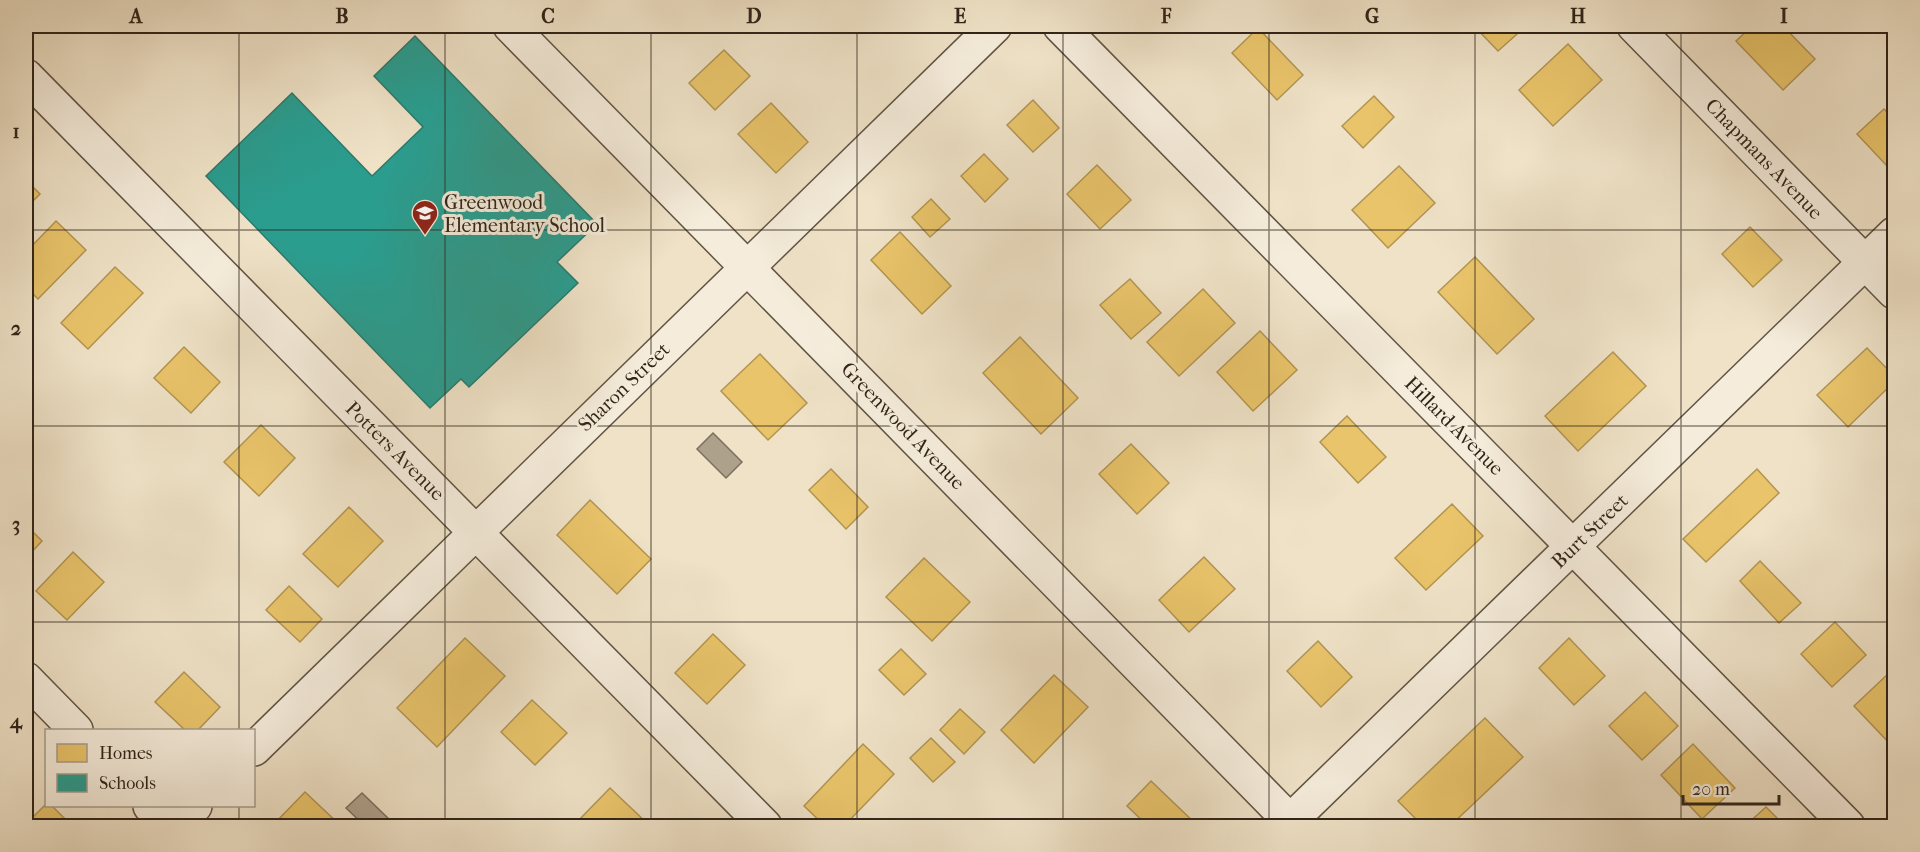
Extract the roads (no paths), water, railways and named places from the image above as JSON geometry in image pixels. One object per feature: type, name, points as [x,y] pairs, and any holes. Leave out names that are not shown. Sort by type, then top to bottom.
[{"type":"street","name":"Greenwood Avenue","points":[[510,26],[1290,825]]},
{"type":"street","name":"Sharon Street","points":[[255,748],[995,26]]},
{"type":"street","name":"Hillard Avenue","points":[[1060,26],[1848,826]]},
{"type":"street","name":"Chapmans Avenue","points":[[1634,26],[1894,292]]},
{"type":"street","name":"Potters Avenue","points":[[26,76],[765,826]]},
{"type":"street","name":"Burt Street","points":[[1290,825],[1894,234]]},
{"type":"street","points":[[26,679],[75,729]]},
{"type":"street","points":[[151,807],[172,826],[194,807]]},
{"type":"place","name":"Greenwood Elementary School","points":[[425,236]]}]
